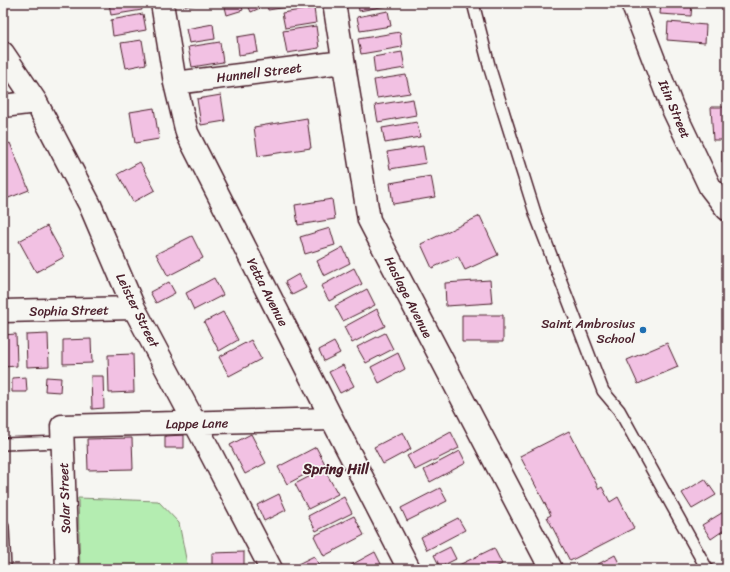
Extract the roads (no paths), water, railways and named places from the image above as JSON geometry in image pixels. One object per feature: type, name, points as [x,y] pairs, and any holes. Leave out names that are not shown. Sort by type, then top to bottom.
[{"type":"street","name":"Yetta Avenue","points":[[162,3],[175,83],[187,134],[409,569]]},
{"type":"street","name":"Haslage Avenue","points":[[334,3],[369,220],[550,569]]},
{"type":"street","name":"Itin Street","points":[[632,3],[672,107],[710,187],[727,209]]},
{"type":"street","name":"Leister Street","points":[[3,53],[36,102],[90,204],[134,308],[271,569]]},
{"type":"street","name":"Hunnell Street","points":[[175,83],[343,62]]},
{"type":"street","points":[[3,106],[36,102]]},
{"type":"street","name":"Sophia Street","points":[[3,311],[134,308]]},
{"type":"street","name":"Lappe Lane","points":[[62,434],[195,423],[332,419]]},
{"type":"street","name":"Solar Street","points":[[62,434],[67,569]]},
{"type":"lane","points":[[473,3],[490,69],[536,216],[603,390],[619,410],[707,569]]},
{"type":"lane","points":[[3,444],[62,434]]},
{"type":"lane","points":[[3,527],[5,569]]},
{"type":"place","name":"Saint Ambrosius School","points":[[643,330]]},
{"type":"district","name":"Spring Hill","points":[[336,469]]}]
